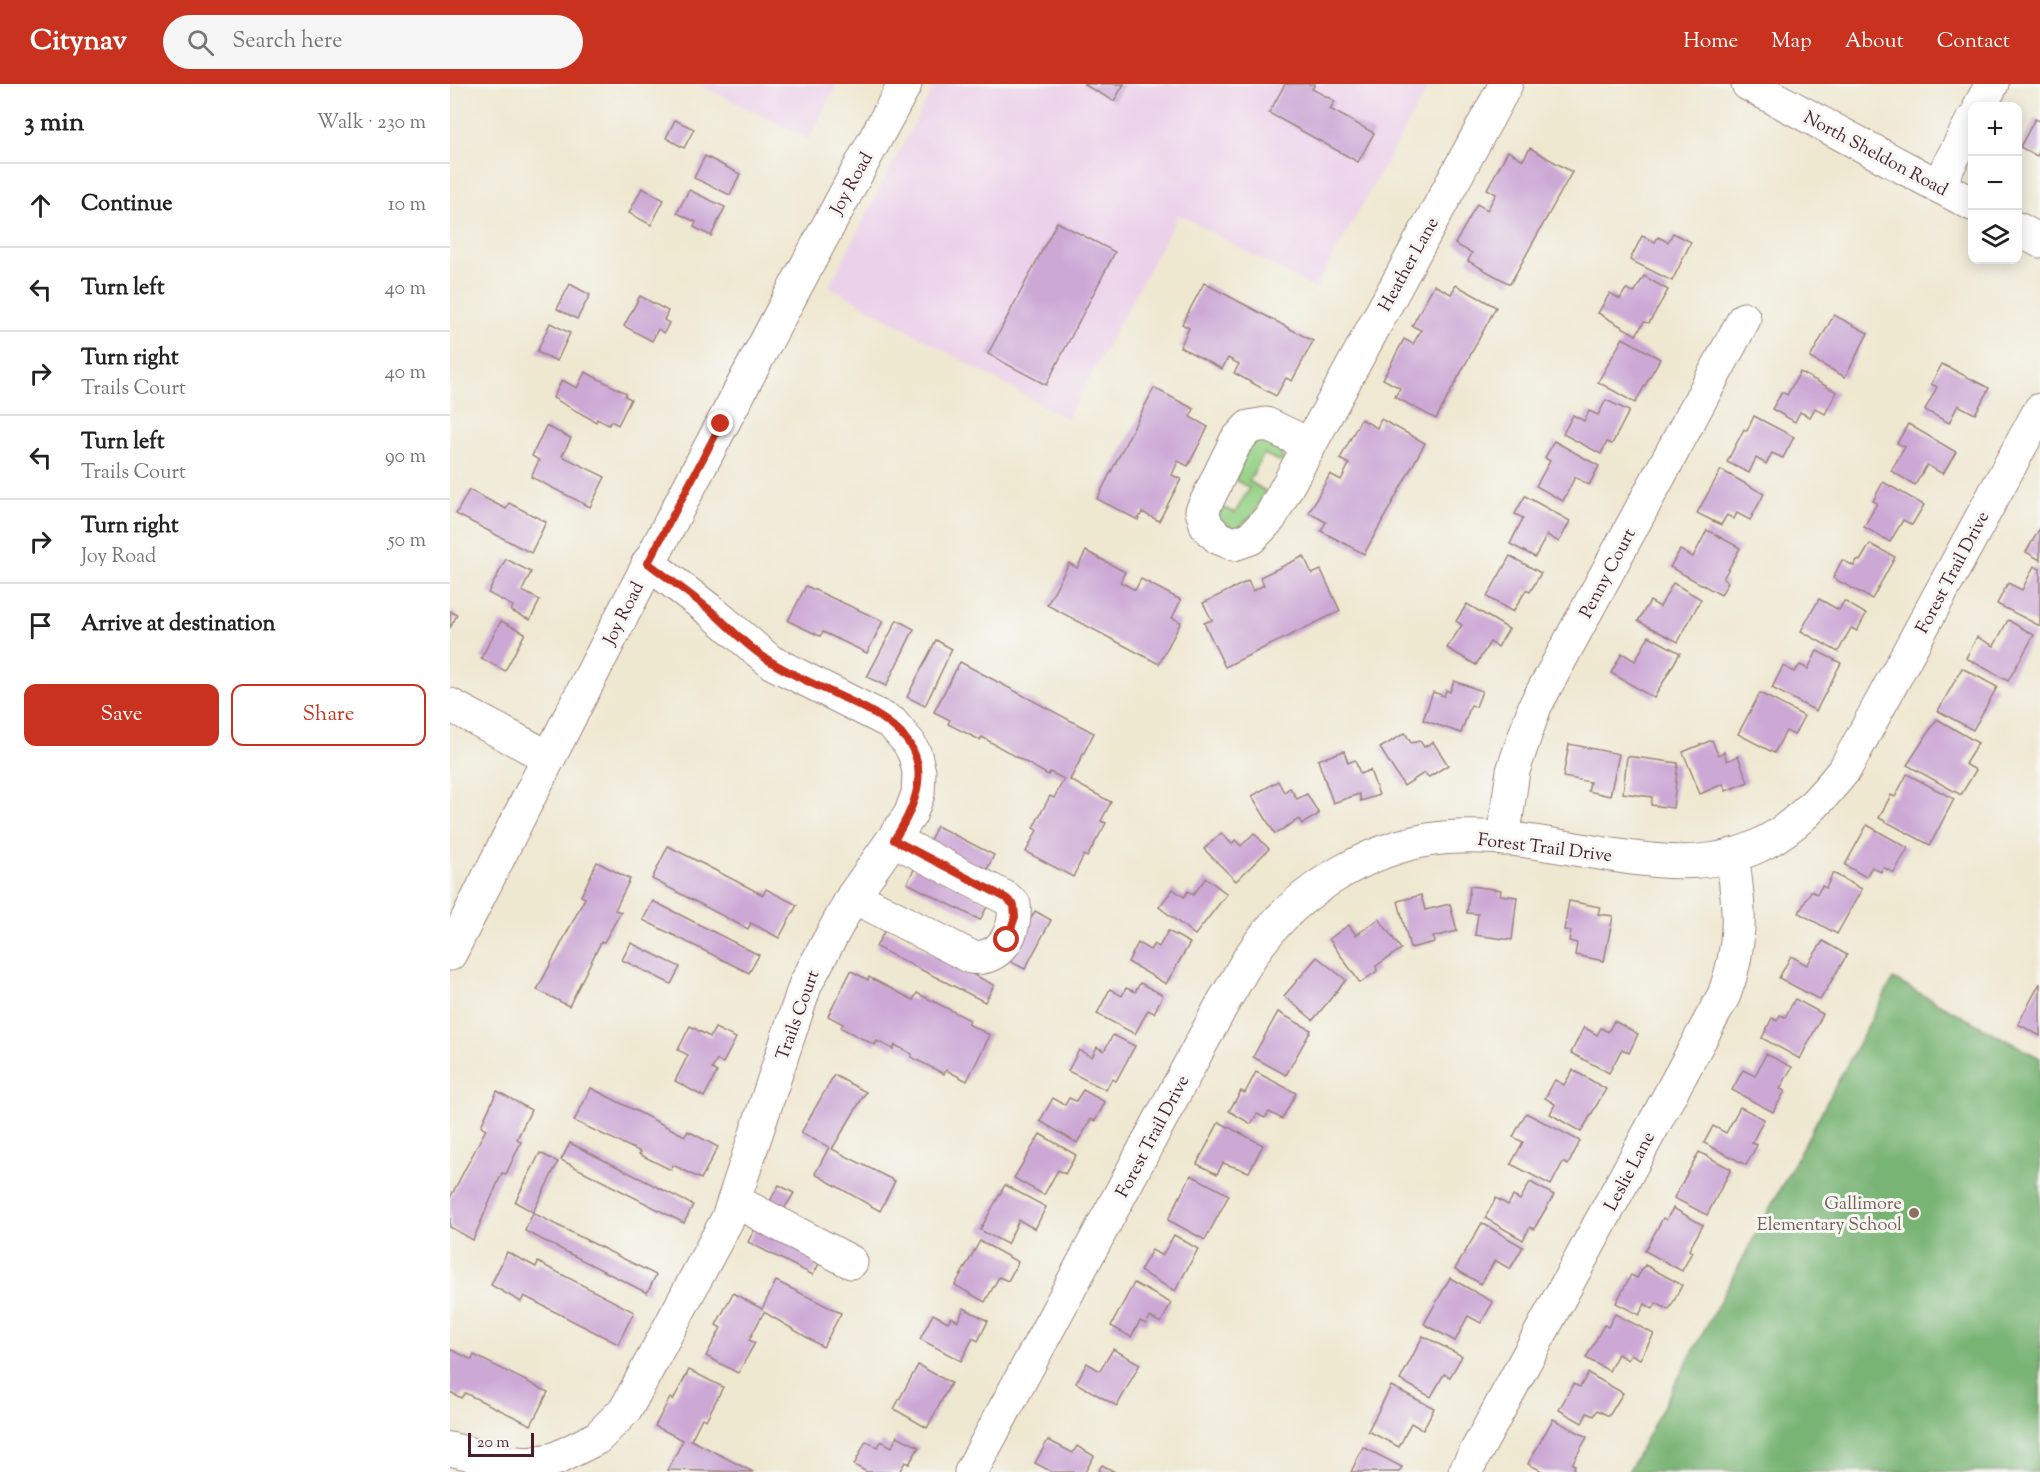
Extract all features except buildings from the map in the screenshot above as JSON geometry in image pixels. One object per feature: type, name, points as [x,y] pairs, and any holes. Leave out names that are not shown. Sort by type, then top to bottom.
[{"type":"street","name":"Joy Road","points":[[450,954],[648,563],[761,348],[905,84]]},
{"type":"street","name":"Heather Lane","points":[[1310,445],[1506,84]]},
{"type":"street","name":"North Sheldon Road","points":[[1748,84],[1968,202]]},
{"type":"street","points":[[1982,102],[1992,84]]},
{"type":"street","points":[[1938,186],[1968,130]]},
{"type":"street","points":[[2022,231],[2040,241]]},
{"type":"street","name":"Penny Court","points":[[1503,839],[1513,771],[1535,706],[1744,319]]},
{"type":"street","name":"Forest Trail Drive","points":[[971,1472],[1224,1001],[1252,954],[1291,909],[1345,870],[1410,844],[1457,837],[1503,839],[1659,863],[1698,861],[1732,855],[1758,846],[1792,825],[1821,799],[1845,769],[2040,410]]},
{"type":"street","name":"Trails Court","points":[[450,1449],[504,1462],[530,1464],[555,1459],[581,1448],[610,1427],[636,1393],[735,1201],[806,983],[853,896],[910,815],[918,794],[919,772],[915,755],[901,732],[877,713],[800,679],[771,662],[711,611],[648,563]]},
{"type":"street","points":[[450,705],[548,757]]},
{"type":"street","points":[[853,896],[971,957],[984,959],[994,954],[1007,940],[1015,917],[1014,905],[1006,898],[894,840]]},
{"type":"street","name":"Leslie Lane","points":[[1466,1472],[1724,995],[1734,969],[1740,938],[1732,855]]},
{"type":"street","points":[[735,1201],[851,1262]]},
{"type":"shaded area","points":[[698,84],[837,84],[809,139]]},
{"type":"shaded area","points":[[935,84],[1430,84],[1315,289],[1179,214],[1067,419],[829,286]]},
{"type":"green space","points":[[1264,438],[1276,446],[1283,459],[1281,462],[1264,454],[1249,481],[1265,491],[1254,514],[1236,529],[1222,523],[1218,508],[1222,507],[1235,513],[1249,488],[1235,480],[1249,446]]},
{"type":"green space","name":"Gallimore Elementary School","points":[[1893,979],[2040,1058],[2040,1472],[1628,1472]]},
{"type":"place","name":"Gallimore Elementary School","points":[[1914,1213]]},
{"type":"route","points":[[721,424],[648,563],[711,611],[743,641],[771,662],[800,679],[877,713],[901,732],[915,755],[919,772],[918,794],[910,815],[894,840],[1006,898],[1014,905],[1015,917],[1007,940]]}]
